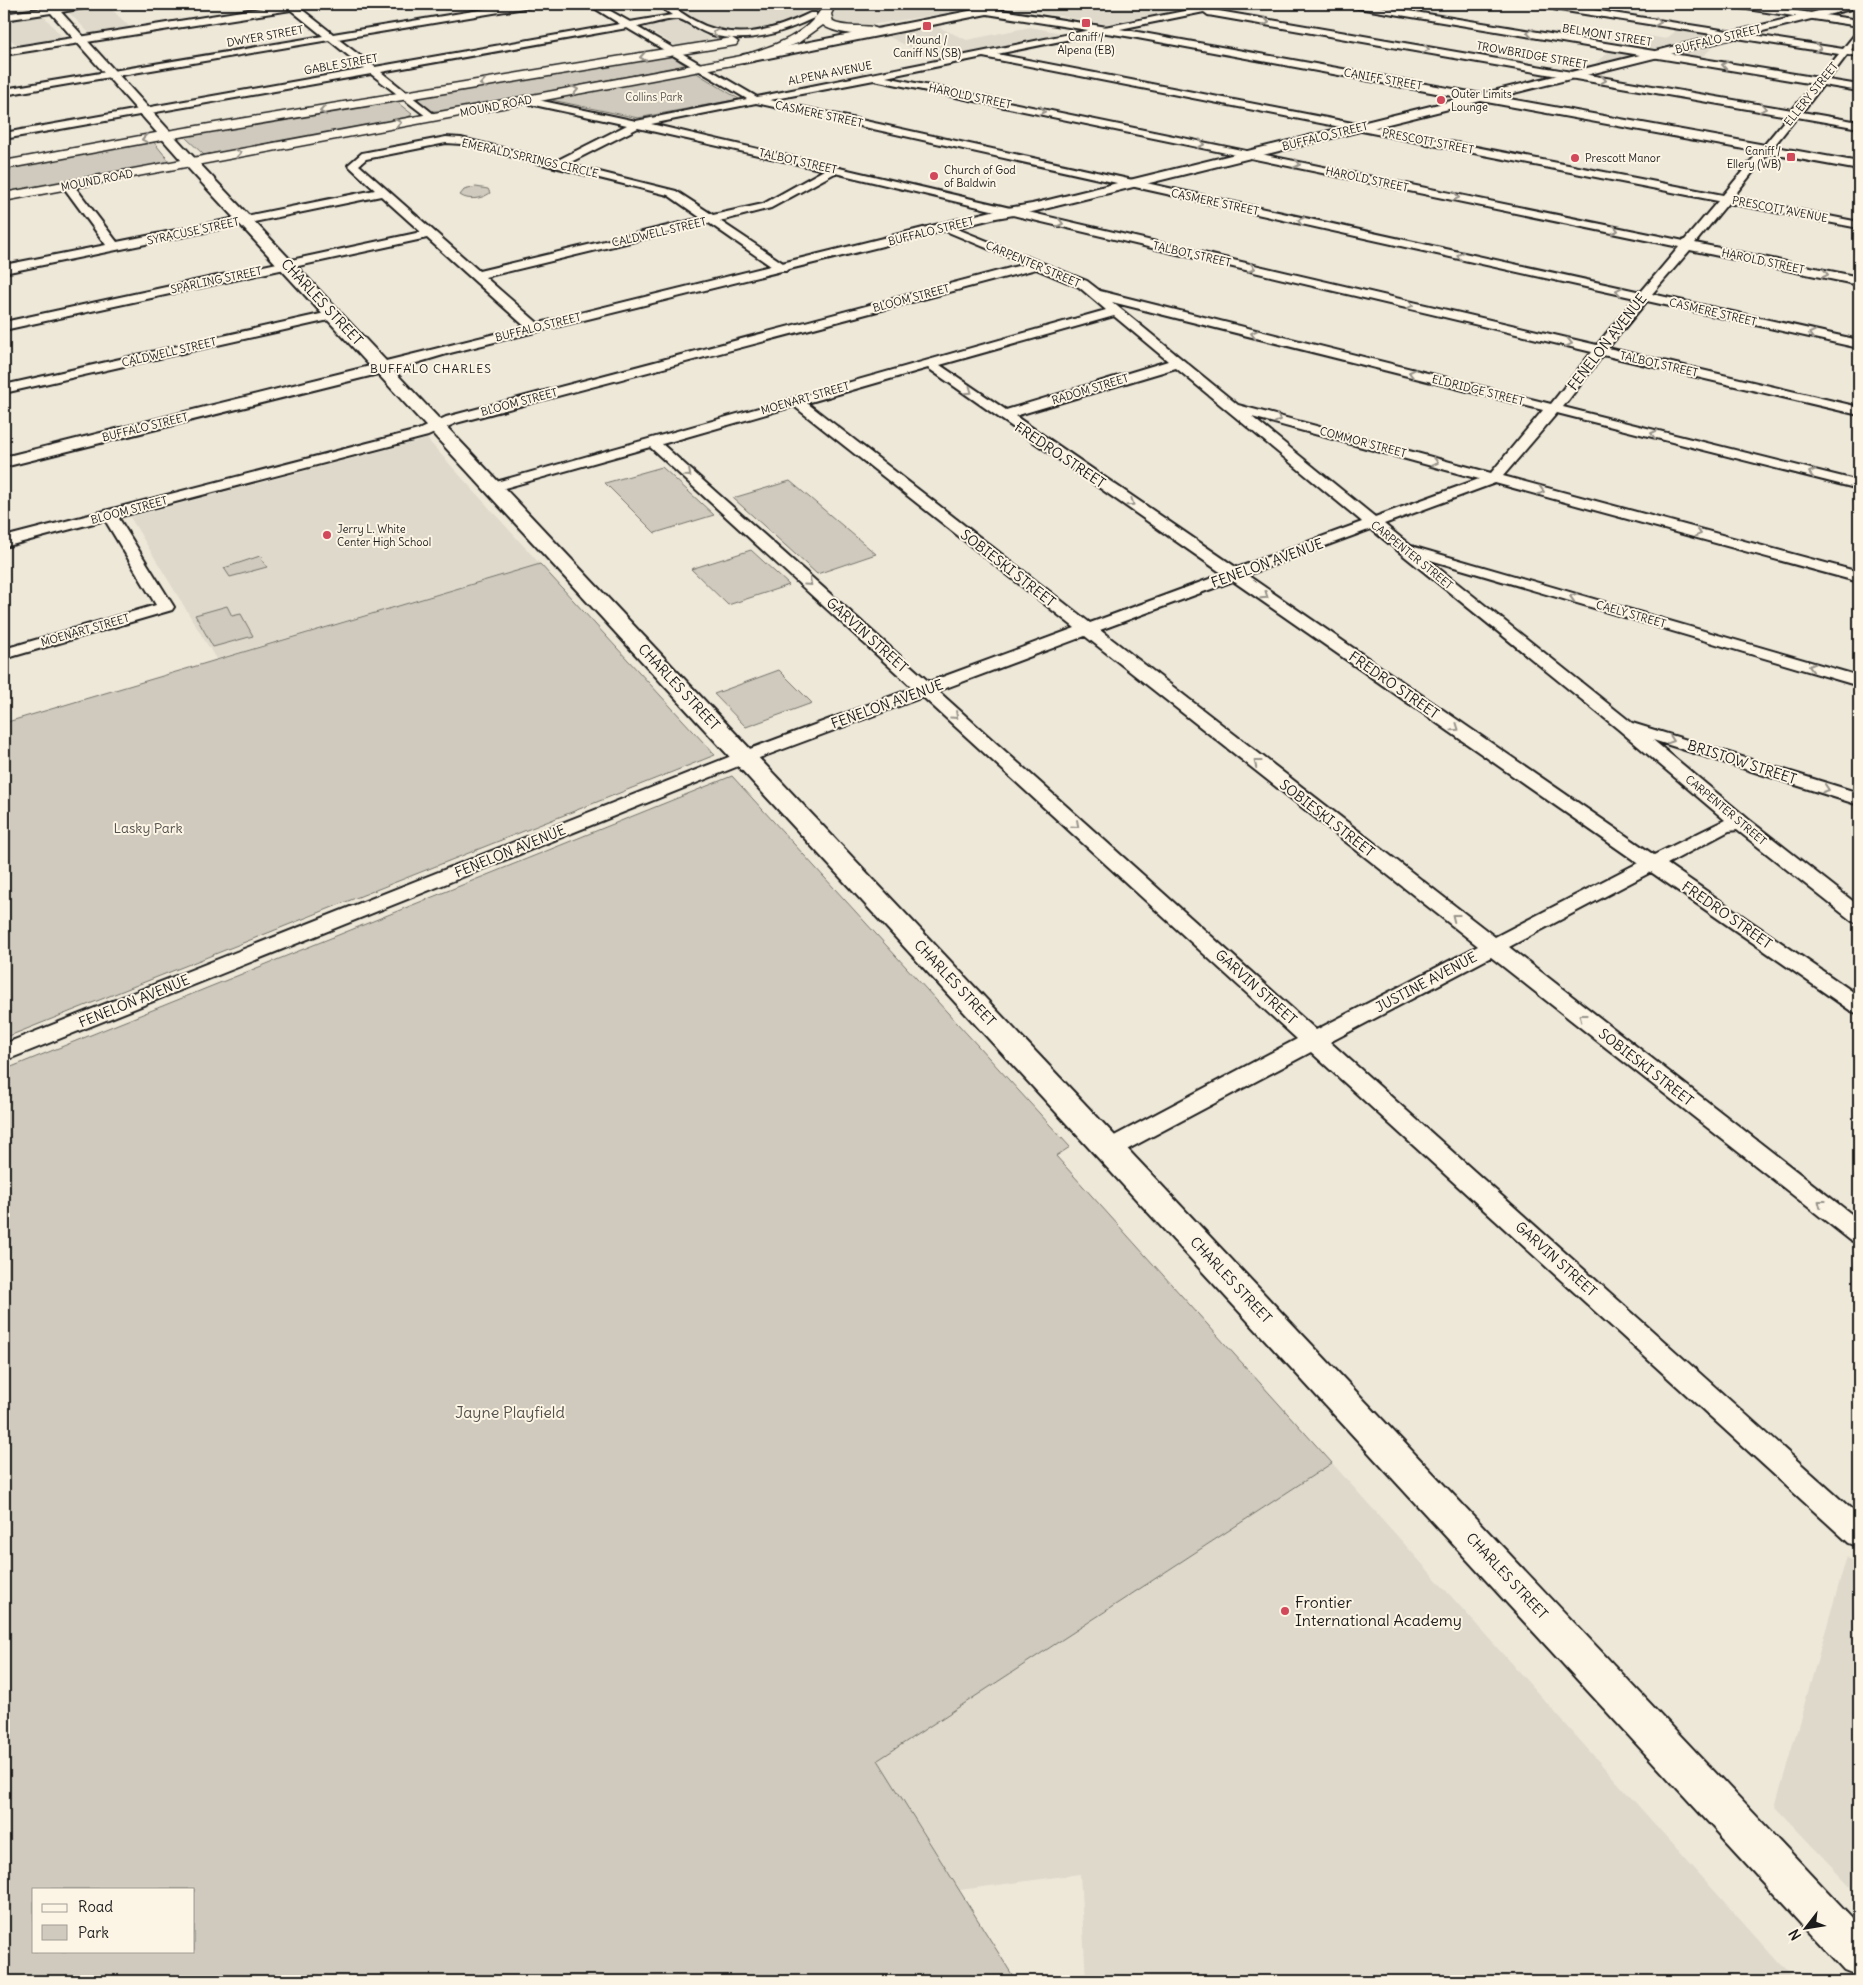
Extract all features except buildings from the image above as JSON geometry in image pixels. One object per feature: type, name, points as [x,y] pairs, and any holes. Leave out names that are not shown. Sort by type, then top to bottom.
[{"type":"main road","points":[[745,40],[773,35],[796,27],[816,9]]},
{"type":"main road","points":[[828,10],[828,24],[835,28],[854,31],[873,30]]},
{"type":"main road","points":[[726,43],[716,49],[714,52],[717,56],[743,59],[769,51],[814,28],[828,10]]},
{"type":"main road","name":"MOUND ROAD","points":[[4,165],[745,40]]},
{"type":"main road","name":"MOUND ROAD","points":[[4,197],[743,59]]},
{"type":"street","points":[[4,17],[90,4]]},
{"type":"street","points":[[4,52],[291,5],[309,4]]},
{"type":"street","name":"DWYER STREET","points":[[4,92],[530,4]]},
{"type":"street","name":"CASMERE STREET","points":[[592,4],[756,100],[1859,344]]},
{"type":"street","points":[[660,4],[711,32],[738,36],[775,30],[816,9]]},
{"type":"street","name":"CANIFF STREET","points":[[967,4],[983,10],[1105,29],[1859,166]]},
{"type":"street","name":"ALPENA AVENUE","points":[[559,164],[637,124],[1231,4]]},
{"type":"street","name":"BELMONT STREET","points":[[1352,4],[1859,88]]},
{"type":"street","points":[[1540,4],[1859,54]]},
{"type":"street","points":[[1734,4],[1859,23]]},
{"type":"street","name":"BUFFALO STREET","points":[[4,462],[535,328],[945,227],[1131,184],[1859,4]]},
{"type":"street","points":[[291,5],[432,117]]},
{"type":"street","name":"CHARLES STREET","points":[[53,9],[190,161],[1859,1955]]},
{"type":"street","name":"MOUND ROAD","points":[[745,40],[824,39],[983,10]]},
{"type":"street","name":"MOUND ROAD","points":[[743,59],[983,10]]},
{"type":"street","name":"TROWBRIDGE STREET","points":[[1200,11],[1573,74],[1859,125]]},
{"type":"street","name":"GABLE STREET","points":[[4,136],[682,16]]},
{"type":"street","name":"ELLERY STREET","points":[[1686,245],[1726,199],[1859,35]]},
{"type":"street","name":"PRESCOTT STREET","points":[[983,54],[1726,199]]},
{"type":"street","name":"HAROLD STREET","points":[[874,77],[1859,281]]},
{"type":"street","name":"TALBOT STREET","points":[[524,100],[834,169],[1859,411]]},
{"type":"street","name":"EMERALD SPRINGS CIRCLE","points":[[535,328],[382,192],[354,165],[356,160],[362,156],[446,140],[461,141],[559,164],[672,193],[782,268]]},
{"type":"street","name":"CALDWELL STREET","points":[[476,275],[767,206],[834,169]]},
{"type":"street","points":[[68,185],[114,247]]},
{"type":"street","name":"SYRACUSE STREET","points":[[4,269],[382,192]]},
{"type":"street","name":"PRESCOTT AVENUE","points":[[1726,199],[1859,225]]},
{"type":"street","name":"CARPENTER STREET","points":[[945,227],[1084,284],[1177,363],[1374,524],[1624,725],[1741,823],[1859,916]]},
{"type":"street","name":"SPARLING STREET","points":[[4,326],[428,234]]},
{"type":"street","name":"FENELON AVENUE","points":[[4,1053],[745,757],[1494,478],[1548,413],[1554,409],[1643,296],[1686,245]]},
{"type":"street","name":"BLOOM STREET","points":[[4,542],[438,427],[451,420],[1036,265]]},
{"type":"street","name":"ELDRIDGE STREET","points":[[1096,294],[1859,485]]},
{"type":"street","name":"MOENART STREET","points":[[494,487],[1116,311]]},
{"type":"street","name":"CALDWELL STREET","points":[[4,389],[334,315]]},
{"type":"street","name":"FREDRO STREET","points":[[929,363],[1859,1006]]},
{"type":"street","name":"RADOM STREET","points":[[1002,415],[1177,363]]},
{"type":"street","name":"SOBIESKI STREET","points":[[796,401],[1086,630],[1859,1233]]},
{"type":"street","name":"COMMOR STREET","points":[[1231,406],[1859,577]]},
{"type":"street","name":"GARVIN STREET","points":[[652,442],[1859,1534]]},
{"type":"street","name":"MOENART STREET","points":[[4,654],[166,607],[109,515]]},
{"type":"street","name":"CAELY STREET","points":[[1403,547],[1859,681]]},
{"type":"street","name":"BRISTOW STREET","points":[[1624,725],[1859,799]]},
{"type":"street","name":"JUSTINE AVENUE","points":[[1110,1149],[1724,826],[1741,823]]},
{"type":"shaded area","points":[[4,4],[61,4],[4,12]]},
{"type":"shaded area","points":[[667,4],[804,4],[801,14],[790,23],[752,34],[719,33]]},
{"type":"shaded area","points":[[837,4],[951,4],[959,8],[953,12],[851,28],[832,23],[831,20]]},
{"type":"shaded area","points":[[991,4],[1209,4],[1106,24]]},
{"type":"shaded area","points":[[107,5],[131,28],[90,34],[67,11]]},
{"type":"shaded area","points":[[43,15],[64,39],[17,46],[4,32],[4,21]]},
{"type":"shaded area","points":[[678,20],[713,40],[676,46],[642,26]]},
{"type":"shaded area","points":[[936,26],[967,40],[1030,27],[1067,34],[937,61],[887,36]]},
{"type":"shaded area","points":[[1678,29],[1737,38],[1704,46],[1712,48],[1701,58],[1674,54],[1616,68],[1596,62],[1633,33],[1666,39]]},
{"type":"shaded area","name":"Jerry L. White Center High School","points":[[427,439],[540,564],[216,659],[130,517]]},
{"type":"shaded area","name":"Frontier International Academy","points":[[1332,1463],[1795,1981],[1086,1981],[1080,1874],[960,1890],[878,1760]]},
{"type":"shaded area","points":[[1847,1556],[1859,1567],[1859,1895],[1775,1807]]},
{"type":"green space","points":[[670,55],[685,65],[447,111],[432,111],[416,98]]},
{"type":"green space","name":"Collins Park","points":[[695,72],[739,99],[638,118],[547,99]]},
{"type":"green space","points":[[394,100],[412,114],[407,118],[385,123],[204,155],[184,136]]},
{"type":"green space","points":[[152,140],[170,162],[4,193],[4,167]]},
{"type":"green space","points":[[476,187],[488,189],[490,193],[483,197],[475,198],[467,198],[460,195],[464,190]]},
{"type":"green space","points":[[662,467],[714,515],[655,533],[605,483]]},
{"type":"green space","points":[[790,481],[876,554],[817,574],[733,498]]},
{"type":"green space","points":[[751,550],[789,585],[728,605],[691,569]]},
{"type":"green space","points":[[260,556],[263,557],[261,559],[267,567],[230,577],[224,568]]},
{"type":"green space","name":"Lasky Park","points":[[540,564],[715,755],[4,1038],[4,723]]},
{"type":"green space","points":[[227,606],[232,616],[241,614],[253,636],[213,647],[195,615]]},
{"type":"green space","points":[[779,670],[812,703],[746,727],[714,694]]},
{"type":"green space","name":"Jayne Playfield","points":[[732,776],[1070,1147],[1056,1156],[1332,1463],[878,1760],[1016,1981],[4,1981],[4,1070]]},
{"type":"place","name":"Caniff / Alpena (EB)","points":[[1086,23]]},
{"type":"place","name":"Mound / Caniff NS (SB)","points":[[927,26]]},
{"type":"place","name":"Outer Limits Lounge","points":[[1441,100]]},
{"type":"place","name":"Caniff / Ellery (WB)","points":[[1791,157]]},
{"type":"place","name":"Prescott Manor","points":[[1575,158]]},
{"type":"place","name":"Church of God of Baldwin","points":[[934,176]]},
{"type":"place","name":"Jerry L. White Center High School","points":[[327,535]]},
{"type":"place","name":"Frontier International Academy","points":[[1285,1611]]},
{"type":"district","name":"BUFFALO CHARLES","points":[[431,369]]}]
